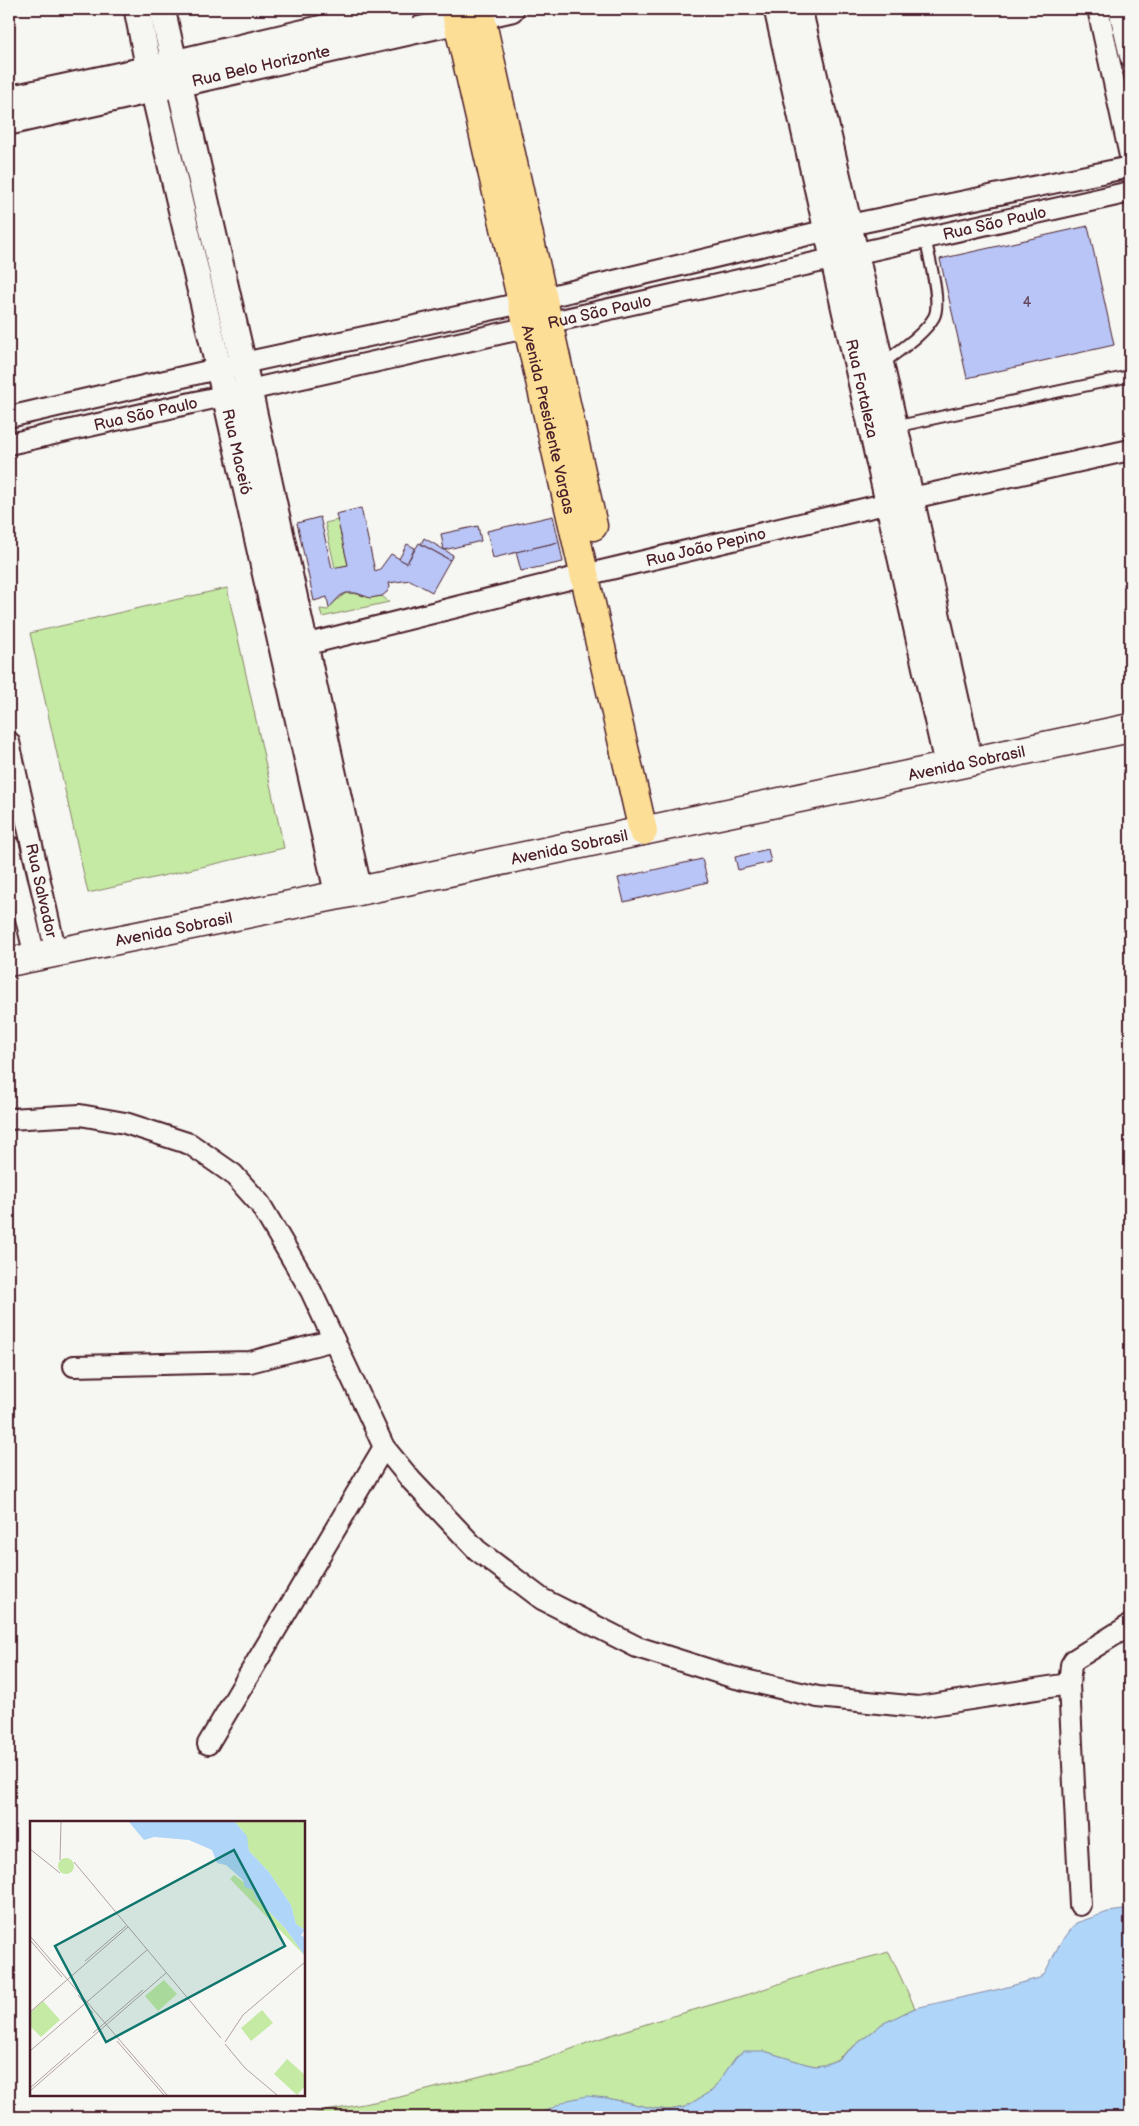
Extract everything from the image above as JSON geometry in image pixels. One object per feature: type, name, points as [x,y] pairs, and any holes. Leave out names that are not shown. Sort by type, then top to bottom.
[{"type":"main road","name":"Avenida Presidente Vargas","points":[[468,13],[652,829]]},
{"type":"main road","name":"Avenida Sobrasil","points":[[33,957],[349,893],[1130,728]]},
{"type":"street","name":"Rua Maceió","points":[[137,9],[151,79],[218,368],[237,392]]},
{"type":"street","name":"Rua Maceió","points":[[162,9],[243,363],[237,392],[349,893]]},
{"type":"street","name":"Rua Belo Horizonte","points":[[354,32],[404,9]]},
{"type":"street","name":"Rua Belo Horizonte","points":[[9,122],[51,101],[354,32],[468,13],[511,9]]},
{"type":"street","name":"Rua Fortaleza","points":[[777,9],[796,44],[901,501],[959,764]]},
{"type":"street","name":"Rua Fortaleza","points":[[796,44],[799,9]]},
{"type":"street","points":[[1098,9],[1122,83],[1130,156]]},
{"type":"street","points":[[1119,9],[1130,56]]},
{"type":"street","name":"Rua Belo Horizonte","points":[[9,99],[51,101]]},
{"type":"street","name":"Rua São Paulo","points":[[9,444],[431,349],[638,275],[838,227],[1130,167]]},
{"type":"street","points":[[176,185],[202,179]]},
{"type":"street","name":"Rua São Paulo","points":[[17,415],[218,368],[426,324],[644,301],[1130,192]]},
{"type":"street","points":[[717,256],[724,282]]},
{"type":"street","points":[[196,272],[221,265]]},
{"type":"street","points":[[638,275],[644,301]]},
{"type":"street","points":[[426,324],[431,349]]},
{"type":"street","name":"Rua Fortaleza","points":[[860,325],[881,365],[883,429]]},
{"type":"street","points":[[332,344],[339,369]]},
{"type":"street","points":[[139,387],[146,413]]},
{"type":"street","points":[[17,415],[31,439]]},
{"type":"street","name":"Rua João Pepino","points":[[293,648],[594,573],[901,501],[1130,450]]},
{"type":"street","name":"Rua Salvador","points":[[9,742],[33,957]]},
{"type":"street","name":"Rua Salvador","points":[[9,846],[33,957]]},
{"type":"street","points":[[9,1119],[80,1115],[125,1123],[190,1144],[233,1174],[260,1204],[311,1291],[384,1447],[411,1480],[477,1550],[542,1599],[638,1647],[732,1677],[818,1698],[918,1707],[1069,1677]]},
{"type":"street","points":[[74,1366],[250,1362],[334,1340]]},
{"type":"street","points":[[208,1744],[384,1447]]},
{"type":"street","points":[[1080,1905],[1069,1677],[1074,1660],[1130,1624]]},
{"type":"lane","points":[[881,365],[925,328],[935,315],[937,302],[925,237]]},
{"type":"lane","points":[[883,429],[1130,376]]},
{"type":"green space","points":[[338,520],[348,565],[335,568],[325,523]]},
{"type":"green space","points":[[227,588],[284,848],[88,893],[30,633]]},
{"type":"green space","points":[[346,593],[372,597],[382,596],[389,602],[322,617],[320,609],[328,610],[332,604]]},
{"type":"green space","points":[[889,1952],[915,2008],[882,2024],[836,2060],[824,2065],[806,2064],[764,2051],[736,2057],[713,2090],[685,2107],[669,2110],[607,2098],[545,2111],[535,2117],[295,2117],[400,2097],[543,2060],[592,2041],[659,2020],[752,1993],[814,1972]]},
{"type":"water","points":[[1130,1909],[1130,2117],[535,2117],[568,2100],[587,2096],[669,2110],[685,2107],[713,2090],[736,2057],[744,2051],[764,2051],[806,2064],[824,2065],[837,2060],[882,2024],[915,2008],[1000,1989],[1039,1978],[1044,1974],[1060,1944],[1076,1923],[1108,1912]]},
{"type":"building","points":[[1088,226],[1114,345],[967,378],[940,259]]},
{"type":"building","points":[[361,508],[375,571],[380,569],[391,554],[407,563],[419,543],[450,560],[432,592],[410,580],[389,583],[390,587],[382,596],[370,598],[356,593],[346,593],[340,596],[329,608],[327,597],[314,601],[297,523],[320,517],[332,568],[348,565],[336,514]]},
{"type":"building","points":[[553,516],[559,542],[493,558],[487,531]]},
{"type":"building","points":[[478,526],[481,541],[444,550],[441,534]]},
{"type":"building","points":[[424,538],[453,555],[450,560],[421,544]]},
{"type":"building","points":[[559,542],[563,562],[521,571],[516,552]]},
{"type":"building","points":[[407,544],[415,548],[407,563],[399,559]]},
{"type":"building","points":[[768,849],[771,862],[738,870],[735,857]]},
{"type":"building","points":[[702,859],[708,882],[624,902],[618,878]]}]
